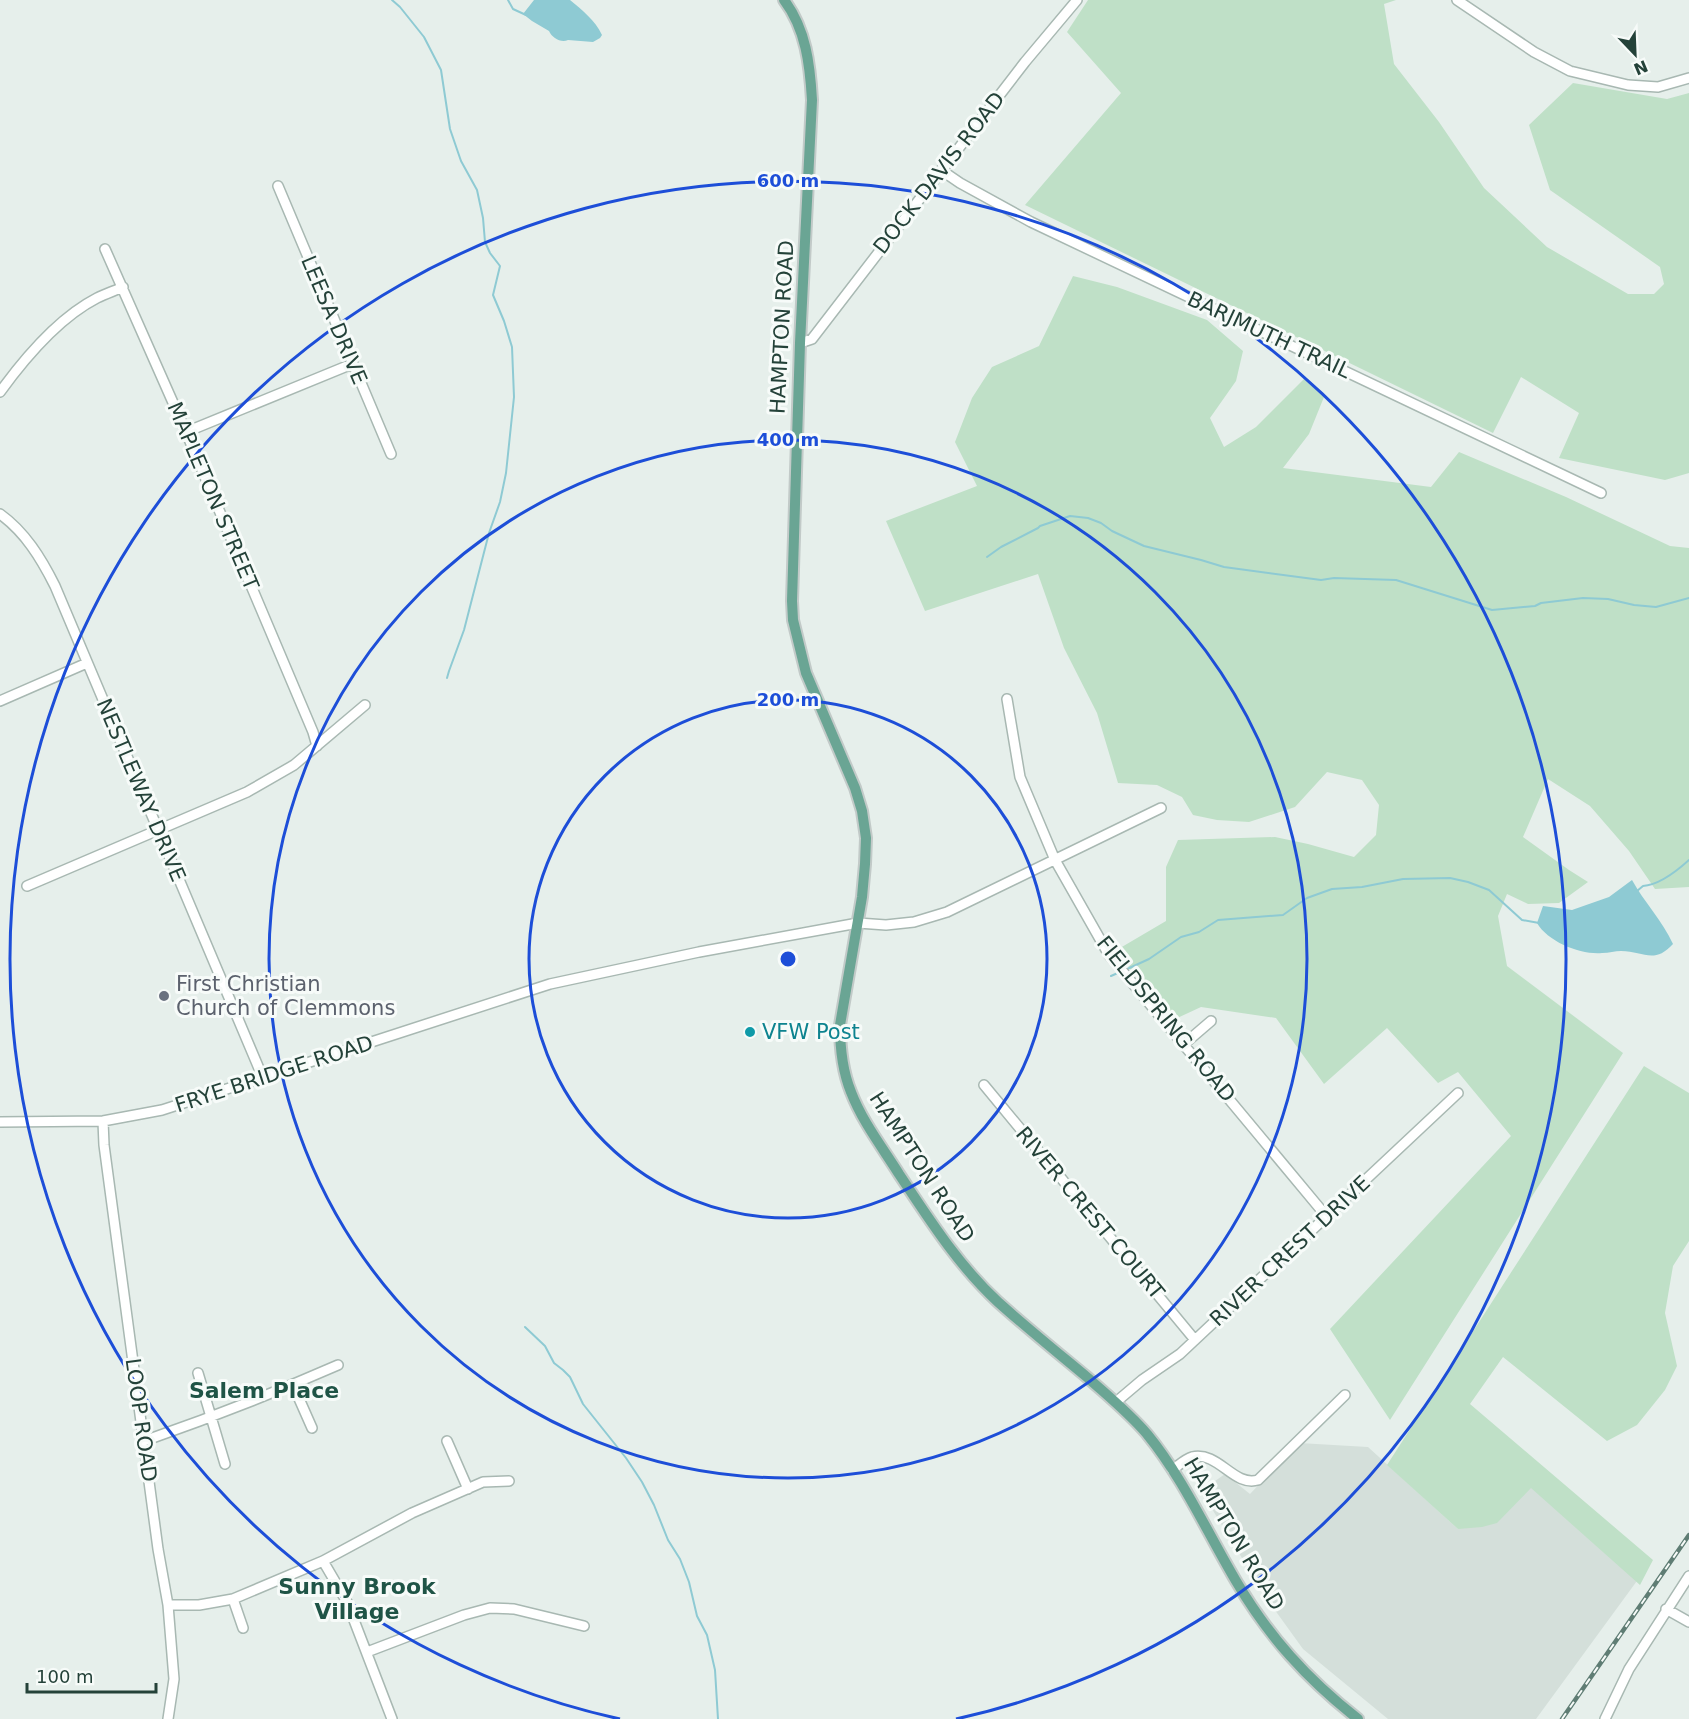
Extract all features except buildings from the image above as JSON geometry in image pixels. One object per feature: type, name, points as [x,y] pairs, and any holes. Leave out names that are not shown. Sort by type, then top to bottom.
[{"type":"main road","name":"HAMPTON ROAD","points":[[784,0],[799,26],[806,47],[812,100],[792,557],[793,620],[806,673],[855,788],[862,811],[866,838],[858,923],[840,1025],[840,1044],[846,1078],[866,1122],[952,1252],[974,1278],[1006,1309],[1116,1402],[1146,1433],[1173,1470],[1237,1582],[1273,1636],[1305,1674],[1358,1719]]},
{"type":"street","name":"DOCK DAVIS ROAD","points":[[800,344],[812,339],[1025,62],[1077,0]]},
{"type":"street","points":[[1456,0],[1534,52],[1570,71],[1628,85],[1658,87],[1689,78]]},
{"type":"street","name":"BARJMUTH TRAIL","points":[[941,170],[1031,222],[1601,493]]},
{"type":"street","name":"LEESA DRIVE","points":[[278,186],[391,454]]},
{"type":"street","name":"MAPLETON STREET","points":[[105,249],[186,432],[317,746]]},
{"type":"street","points":[[0,392],[59,325],[96,298],[123,287]]},
{"type":"street","points":[[186,432],[352,363]]},
{"type":"street","name":"NESTLEWAY DRIVE","points":[[0,514],[35,549],[55,586],[263,1078]]},
{"type":"street","points":[[0,701],[87,663]]},
{"type":"street","name":"FIELDSPRING ROAD","points":[[1007,699],[1020,777],[1056,860],[1109,955],[1327,1217]]},
{"type":"street","points":[[27,885],[257,787],[294,765],[365,705]]},
{"type":"street","name":"FRYE BRIDGE ROAD","points":[[0,1122],[104,1121],[162,1110],[550,984],[679,956],[858,923],[886,925],[914,922],[947,912],[1161,808]]},
{"type":"street","points":[[1183,1045],[1211,1021]]},
{"type":"street","name":"RIVER CREST COURT","points":[[984,1085],[1195,1340]]},
{"type":"street","name":"RIVER CREST DRIVE","points":[[1116,1402],[1142,1380],[1169,1363],[1195,1340],[1458,1093]]},
{"type":"street","name":"LOOP ROAD","points":[[104,1121],[104,1145],[158,1549],[168,1605],[174,1679],[168,1719]]},
{"type":"street","points":[[144,1441],[292,1385],[338,1365]]},
{"type":"street","points":[[198,1372],[225,1464]]},
{"type":"street","points":[[292,1385],[312,1428]]},
{"type":"street","points":[[1173,1470],[1189,1458],[1203,1457],[1218,1462],[1245,1480],[1258,1480],[1346,1395]]},
{"type":"street","points":[[447,1441],[468,1489]]},
{"type":"street","points":[[168,1605],[199,1605],[234,1599],[323,1561],[395,1521],[483,1482],[509,1481]]},
{"type":"street","points":[[323,1561],[347,1602],[392,1719]]},
{"type":"street","points":[[1605,1719],[1629,1669],[1689,1576]]},
{"type":"street","points":[[234,1599],[243,1628]]},
{"type":"street","points":[[367,1653],[464,1615],[490,1608],[514,1609],[584,1626]]},
{"type":"street","points":[[1666,1609],[1689,1622]]},
{"type":"shaded area","points":[[1299,1443],[1368,1447],[1458,1529],[1537,1481],[1642,1574],[1536,1719],[1388,1719],[1303,1649],[1267,1599],[1201,1491],[1225,1474],[1250,1494]]},
{"type":"green space","points":[[1088,0],[1396,0],[1384,4],[1394,64],[1439,122],[1484,188],[1547,247],[1628,294],[1654,294],[1664,284],[1660,267],[1550,190],[1529,125],[1573,83],[1667,99],[1689,93],[1689,473],[1665,480],[1559,458],[1579,413],[1521,377],[1493,433],[1025,205],[1121,93],[1067,32]]},
{"type":"green space","points":[[1073,276],[1117,287],[1207,320],[1243,351],[1236,381],[1210,418],[1224,447],[1256,427],[1304,379],[1324,397],[1309,434],[1283,468],[1431,487],[1459,452],[1566,497],[1670,546],[1689,548],[1689,887],[1655,889],[1629,851],[1590,806],[1548,779],[1523,837],[1588,882],[1559,903],[1528,904],[1507,894],[1498,916],[1507,966],[1623,1053],[1390,1420],[1330,1329],[1511,1136],[1458,1072],[1438,1083],[1387,1028],[1324,1084],[1276,1018],[1201,1007],[1173,1020],[1115,951],[1166,921],[1166,867],[1178,840],[1275,837],[1354,857],[1376,835],[1379,805],[1362,780],[1327,772],[1295,807],[1249,822],[1217,820],[1193,815],[1182,797],[1157,785],[1118,783],[1097,713],[1064,648],[1038,574],[925,611],[886,521],[977,486],[955,442],[972,398],[992,367],[1039,346]]},
{"type":"green space","points":[[1644,1066],[1689,1093],[1689,1241],[1673,1266],[1665,1313],[1677,1366],[1665,1390],[1637,1425],[1607,1441],[1503,1357],[1470,1404],[1653,1560],[1640,1585],[1531,1488],[1497,1523],[1458,1529],[1387,1465]]},
{"type":"water","points":[[534,0],[570,0],[592,20],[602,35],[593,42],[557,39],[523,14]]},
{"type":"water","points":[[1632,880],[1673,944],[1660,954],[1648,955],[1621,951],[1585,952],[1557,941],[1542,930],[1537,923],[1543,906],[1572,910],[1609,897]]},
{"type":"waterway","points":[[392,0],[424,37],[441,70],[450,129],[461,161],[477,190],[485,242],[500,266],[493,295],[512,347],[514,397],[506,473],[464,630],[447,678]]},
{"type":"waterway","points":[[508,0],[513,9],[526,15]]},
{"type":"waterway","points":[[987,557],[1040,526],[1070,516],[1088,518],[1101,523],[1112,531],[1144,546],[1224,567],[1321,580],[1334,578],[1396,580],[1492,610],[1583,598],[1608,599],[1656,607],[1689,598]]},
{"type":"waterway","points":[[1637,891],[1643,886],[1668,876],[1689,860]]},
{"type":"waterway","points":[[1125,970],[1149,959],[1181,937],[1199,932],[1218,920],[1283,915],[1307,898],[1332,889],[1362,887],[1403,879],[1450,878],[1468,882],[1489,890],[1522,920],[1539,923]]},
{"type":"waterway","points":[[1111,976],[1120,972]]},
{"type":"waterway","points":[[525,1327],[545,1346],[554,1363],[570,1377],[583,1404],[626,1458],[654,1505],[668,1540],[680,1559],[689,1582],[697,1616],[707,1635],[715,1670],[718,1719]]},
{"type":"railway","points":[[1562,1719],[1689,1535]]},
{"type":"place","name":"First Christian Church of Clemmons","points":[[164,996]]},
{"type":"place","name":"VFW Post","points":[[750,1032]]},
{"type":"district","name":"Salem Place","points":[[264,1390]]},
{"type":"district","name":"Sunny Brook Village","points":[[357,1598]]}]
